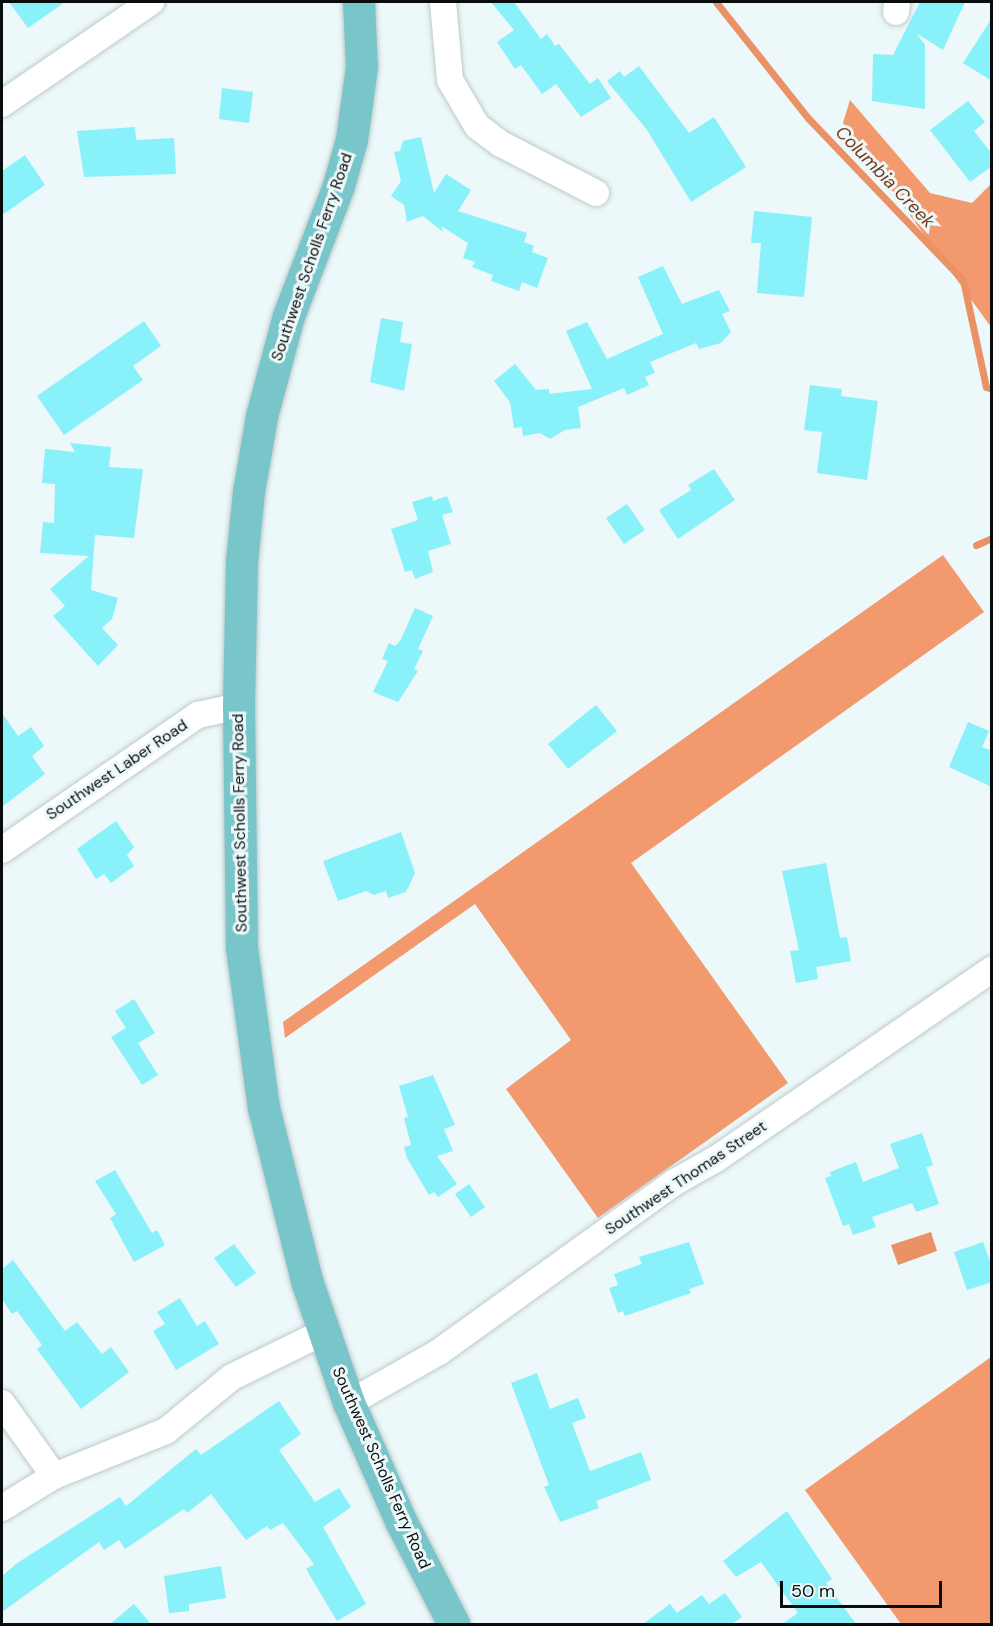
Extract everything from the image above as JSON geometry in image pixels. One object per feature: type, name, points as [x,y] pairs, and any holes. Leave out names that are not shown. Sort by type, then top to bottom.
[{"type":"main road","name":"Southwest Scholls Ferry Road","points":[[359,2],[362,67],[352,140],[339,186],[289,316],[255,453],[242,562],[239,844],[247,1001],[277,1163],[324,1332],[349,1403],[402,1523],[454,1624]]},
{"type":"street","points":[[2,104],[151,2]]},
{"type":"street","points":[[443,2],[450,80],[477,126],[501,144],[596,193]]},
{"type":"street","name":"Southwest Laber Road","points":[[2,850],[198,715],[239,706]]},
{"type":"street","name":"Southwest Thomas Street","points":[[349,1403],[439,1352],[675,1182],[716,1159],[992,969]]},
{"type":"street","points":[[2,1508],[54,1476],[166,1431],[232,1377],[324,1332]]},
{"type":"street","points":[[2,1403],[54,1476]]},
{"type":"shaded area","points":[[850,100],[930,193],[972,203],[991,184],[991,327],[843,123]]},
{"type":"shaded area","points":[[943,555],[984,612],[631,863],[788,1083],[598,1218],[506,1089],[571,1040],[475,904],[285,1038],[283,1022]]},
{"type":"shaded area","points":[[931,1232],[937,1251],[898,1265],[891,1245]]},
{"type":"shaded area","points":[[991,1357],[991,1624],[901,1624],[805,1490]]},
{"type":"building","points":[[9,2],[65,2],[28,28]]},
{"type":"building","points":[[491,2],[514,2],[541,39],[547,34],[555,46],[559,44],[590,84],[598,78],[611,98],[581,117],[556,84],[542,94],[521,65],[515,69],[497,42],[514,30]]},
{"type":"building","points":[[920,2],[965,2],[943,50],[916,33],[925,45],[925,109],[872,101],[873,54],[893,55]]},
{"type":"building","points":[[992,18],[992,81],[963,63]]},
{"type":"building","points":[[639,66],[689,133],[714,117],[746,167],[691,202],[647,130],[607,81],[620,71],[624,77]]},
{"type":"building","points":[[222,88],[253,92],[249,123],[219,119]]},
{"type":"building","points":[[968,101],[985,122],[974,131],[992,154],[992,166],[970,182],[930,130]]},
{"type":"building","points":[[135,127],[136,140],[174,138],[176,174],[84,177],[77,131]]},
{"type":"building","points":[[421,137],[434,193],[446,174],[471,190],[458,211],[527,233],[524,242],[534,246],[532,252],[548,258],[537,288],[522,282],[519,291],[491,281],[493,275],[472,267],[475,262],[463,258],[468,243],[441,226],[443,232],[423,216],[407,222],[404,205],[391,196],[401,181],[394,152],[400,151],[403,141]]},
{"type":"building","points":[[25,155],[45,185],[2,215],[2,171]]},
{"type":"building","points":[[754,211],[812,217],[804,297],[757,293],[761,243],[751,243]]},
{"type":"building","points":[[663,266],[682,304],[719,290],[730,311],[722,314],[731,332],[721,343],[699,349],[696,343],[650,362],[655,373],[645,377],[649,385],[627,395],[624,388],[578,407],[581,428],[565,430],[550,439],[540,433],[523,436],[522,427],[514,428],[510,402],[494,381],[515,364],[536,390],[549,389],[549,394],[592,389],[566,331],[587,322],[607,359],[663,334],[638,277]]},
{"type":"building","points":[[381,318],[403,322],[400,342],[412,344],[404,391],[370,382]]},
{"type":"building","points":[[144,321],[161,346],[133,366],[143,380],[64,435],[37,396]]},
{"type":"building","points":[[810,385],[842,389],[841,396],[878,401],[867,480],[817,473],[822,432],[804,430]]},
{"type":"building","points":[[70,443],[111,447],[109,467],[143,469],[134,538],[95,535],[91,590],[118,598],[112,619],[102,628],[118,645],[98,666],[53,616],[65,606],[50,589],[89,556],[40,553],[43,522],[54,523],[55,484],[42,483],[45,449],[75,452]]},
{"type":"building","points":[[714,469],[735,500],[678,539],[659,510],[691,490],[688,485]]},
{"type":"building","points":[[432,496],[433,501],[447,496],[453,512],[442,515],[451,544],[428,551],[433,572],[415,579],[412,570],[405,572],[391,529],[418,520],[412,502]]},
{"type":"building","points":[[627,504],[645,530],[624,544],[606,518]]},
{"type":"building","points":[[415,608],[433,616],[418,649],[423,651],[414,669],[418,671],[398,702],[373,692],[388,661],[382,659],[389,643],[395,646],[400,641]]},
{"type":"building","points":[[596,705],[617,731],[568,769],[548,744]]},
{"type":"building","points":[[2,713],[18,736],[31,727],[44,746],[32,756],[45,774],[2,807]]},
{"type":"building","points":[[968,722],[989,731],[982,747],[992,751],[992,787],[949,767]]},
{"type":"building","points":[[116,821],[134,847],[127,855],[134,866],[111,883],[104,874],[96,879],[77,849]]},
{"type":"building","points":[[401,832],[415,873],[406,892],[388,898],[386,891],[374,895],[366,891],[338,901],[323,861]]},
{"type":"building","points":[[826,863],[840,938],[847,937],[851,961],[816,967],[818,979],[796,983],[790,951],[799,950],[782,871]]},
{"type":"building","points":[[134,999],[155,1033],[138,1043],[158,1075],[142,1085],[111,1037],[126,1028],[115,1011]]},
{"type":"building","points":[[433,1075],[455,1125],[444,1129],[453,1151],[437,1156],[457,1184],[438,1197],[434,1192],[429,1195],[407,1158],[404,1147],[411,1145],[404,1118],[408,1117],[399,1086]]},
{"type":"building","points":[[922,1133],[933,1165],[926,1167],[939,1204],[916,1212],[912,1203],[872,1217],[876,1227],[853,1235],[849,1224],[843,1226],[825,1178],[831,1176],[830,1172],[856,1162],[863,1182],[899,1168],[890,1144]]},
{"type":"building","points":[[115,1170],[152,1233],[157,1230],[165,1245],[134,1262],[110,1218],[116,1214],[95,1181]]},
{"type":"building","points":[[469,1184],[485,1207],[471,1217],[455,1194]]},
{"type":"building","points":[[689,1242],[704,1284],[689,1289],[691,1293],[625,1316],[623,1311],[618,1313],[609,1288],[618,1285],[614,1274],[642,1264],[639,1257]]},
{"type":"building","points":[[983,1242],[992,1267],[992,1282],[967,1290],[954,1252]]},
{"type":"building","points":[[234,1244],[256,1273],[236,1287],[214,1258]]},
{"type":"building","points":[[13,1260],[65,1331],[77,1322],[102,1354],[111,1347],[129,1372],[81,1409],[37,1349],[42,1345],[17,1311],[12,1314],[2,1299],[2,1269]]},
{"type":"building","points":[[180,1298],[197,1326],[205,1321],[219,1344],[176,1370],[153,1331],[165,1324],[157,1312]]},
{"type":"building","points":[[537,1373],[550,1409],[578,1398],[586,1418],[572,1423],[590,1471],[641,1452],[651,1480],[596,1501],[599,1508],[560,1522],[544,1487],[549,1485],[511,1383]]},
{"type":"building","points":[[279,1401],[301,1434],[279,1450],[315,1502],[339,1488],[351,1507],[323,1527],[366,1604],[337,1621],[306,1569],[314,1564],[283,1523],[270,1530],[267,1526],[246,1540],[211,1494],[187,1513],[184,1509],[125,1549],[119,1540],[104,1550],[99,1542],[2,1612],[2,1576],[16,1564],[120,1497],[126,1506],[196,1449],[201,1455]]},
{"type":"building","points":[[787,1511],[832,1579],[826,1583],[856,1624],[782,1624],[798,1613],[761,1562],[736,1577],[723,1561]]},
{"type":"building","points":[[221,1566],[226,1598],[189,1604],[189,1611],[169,1613],[164,1576]]},
{"type":"building","points":[[725,1593],[742,1617],[732,1624],[643,1624],[670,1604],[677,1613],[702,1595],[709,1604]]},
{"type":"building","points":[[134,1604],[151,1624],[110,1624]]},
{"type":"waterway","name":"Columbia Creek","points":[[716,2],[808,118],[963,280],[986,387],[992,389]]},
{"type":"waterway","points":[[976,545],[992,538]]}]
